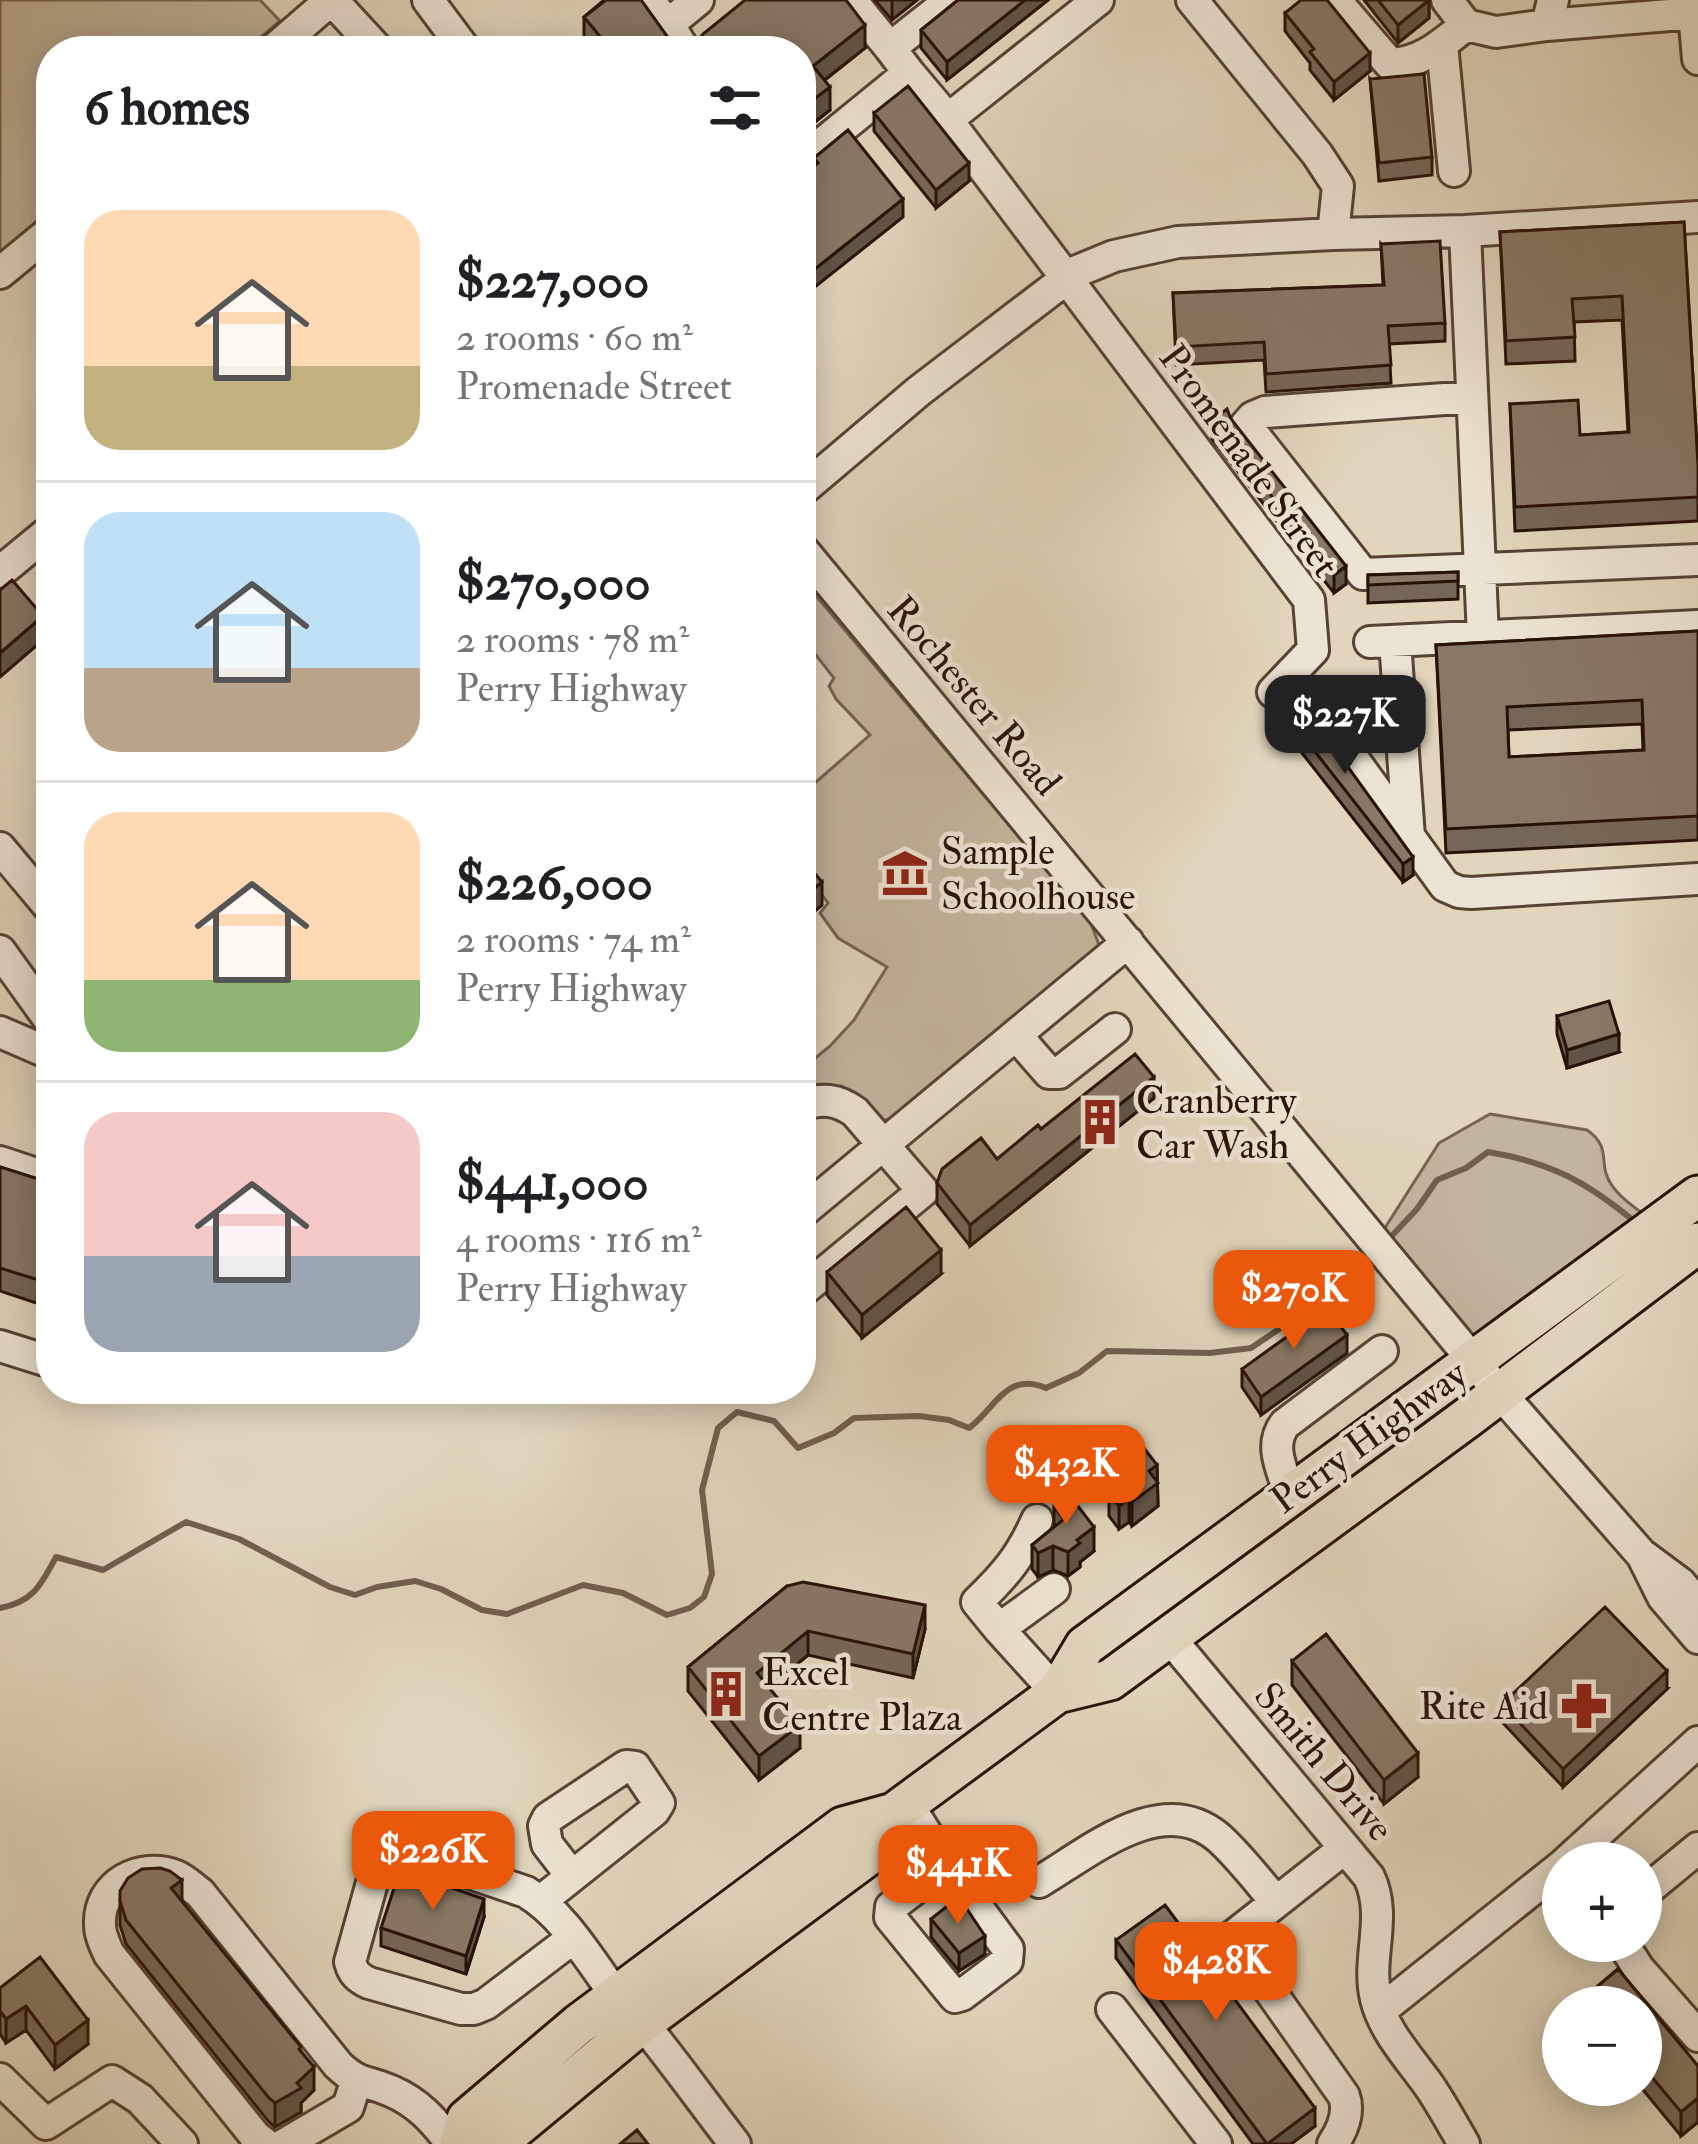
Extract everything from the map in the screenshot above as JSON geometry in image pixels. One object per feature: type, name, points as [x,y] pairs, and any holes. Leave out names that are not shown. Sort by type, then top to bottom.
[{"type":"main road","name":"Perry Highway","points":[[1057,1694],[1085,1646],[1698,1196]]},
{"type":"main road","name":"Perry Highway","points":[[496,2144],[630,2009],[843,1827],[900,1808],[1057,1694],[1110,1680],[1686,1252]]},
{"type":"main road","name":"Perry Highway","points":[[456,2144],[466,2119],[630,2009]]},
{"type":"street","points":[[289,36],[331,0],[365,36]]},
{"type":"street","points":[[428,0],[455,36]]},
{"type":"street","points":[[648,0],[676,36]]},
{"type":"street","points":[[678,36],[676,18],[698,0]]},
{"type":"street","name":"Promenade Street","points":[[851,0],[1309,600],[1313,650],[1273,692]]},
{"type":"street","points":[[890,48],[951,0]]},
{"type":"street","points":[[947,120],[1098,0]]},
{"type":"street","points":[[1192,0],[1338,186],[1333,234]]},
{"type":"street","points":[[1335,0],[1390,64],[1429,54],[1454,34],[1496,32],[1550,12],[1696,12],[1698,59]]},
{"type":"street","points":[[1447,0],[1454,34],[1454,171]]},
{"type":"street","points":[[816,148],[909,73]]},
{"type":"street","points":[[816,477],[919,391],[1075,272],[1114,256],[1178,242],[1698,217]]},
{"type":"street","points":[[1465,231],[1484,637]]},
{"type":"street","points":[[0,273],[36,243]]},
{"type":"street","points":[[1472,398],[1265,412],[1246,425],[1363,574],[1698,560]]},
{"type":"street","points":[[0,572],[36,542]]},
{"type":"street","name":"Rochester Road","points":[[816,566],[1500,1393],[1641,1554]]},
{"type":"street","points":[[1408,837],[1398,696],[1382,642],[1698,626]]},
{"type":"street","points":[[1398,696],[1343,705],[1328,711],[1325,720],[1445,886],[1459,892],[1698,879]]},
{"type":"street","points":[[0,848],[36,891]]},
{"type":"street","points":[[816,1201],[1128,942]]},
{"type":"street","points":[[0,951],[36,1001]]},
{"type":"street","points":[[1016,1034],[1049,1073],[1059,1072],[1115,1029]]},
{"type":"street","points":[[0,1032],[36,1048]]},
{"type":"street","points":[[816,1100],[833,1100],[855,1112],[923,1191],[816,1280]]},
{"type":"street","points":[[0,1162],[36,1174]]},
{"type":"street","points":[[0,1346],[36,1357]]},
{"type":"street","points":[[1290,1495],[1276,1450],[1277,1434],[1382,1351]]},
{"type":"street","points":[[1037,1520],[1023,1552],[977,1602],[1057,1694]]},
{"type":"street","points":[[1641,1554],[1680,1583],[1698,1604]]},
{"type":"street","points":[[1641,1554],[1663,1597],[1698,1638]]},
{"type":"street","points":[[999,1629],[1054,1589]]},
{"type":"street","name":"Smith Drive","points":[[1169,1637],[1369,1877],[1378,1918],[1374,1982],[1380,2011],[1464,2144]]},
{"type":"street","points":[[1592,1842],[1698,1742]]},
{"type":"street","points":[[900,1808],[946,1865]]},
{"type":"street","points":[[1040,1882],[1135,1826],[1162,1819],[1189,1822],[1215,1834],[1276,1902]]},
{"type":"street","points":[[1333,2144],[1345,2120],[1344,2096],[1232,1936],[1346,1848]]},
{"type":"street","points":[[1662,1878],[1698,1848]]},
{"type":"street","points":[[573,1938],[474,2009],[369,1982],[353,1972],[350,1962],[374,1872],[386,1854],[405,1851],[526,1892],[541,1901],[573,1938],[735,2144]]},
{"type":"street","points":[[265,2144],[109,1954],[100,1923],[102,1910],[106,1896],[131,1874],[163,1873],[180,1878],[200,1893],[338,2065],[356,2082],[388,2090],[424,2109],[456,2144]]},
{"type":"street","points":[[541,1901],[571,1875]]},
{"type":"street","points":[[1380,2011],[1542,1884]]},
{"type":"street","points":[[1635,1962],[1698,2036]]},
{"type":"street","points":[[1112,2008],[1216,2144]]},
{"type":"street","points":[[0,2079],[46,2124],[112,2080],[140,2099],[182,2144]]},
{"type":"street","points":[[286,2144],[349,2108],[356,2082]]},
{"type":"shaded area","points":[[0,0],[260,0],[280,21],[262,36],[36,36],[36,224],[0,254]]},
{"type":"shaded area","points":[[816,596],[1090,921],[1105,961],[902,1116],[882,1121],[842,1086],[816,1090],[816,1058],[854,1020],[887,967],[838,938],[820,913],[828,903],[816,887],[816,782],[870,735],[836,699],[829,686],[834,678],[816,655]]},
{"type":"shaded area","points":[[1490,1114],[1587,1130],[1600,1143],[1615,1190],[1658,1225],[1474,1360],[1376,1242],[1439,1143]]},
{"type":"building","points":[[606,0],[641,0],[667,36],[600,36],[584,17]]},
{"type":"building","points":[[745,0],[846,0],[865,25],[816,64],[816,36],[701,36]]},
{"type":"building","points":[[958,0],[1025,0],[947,62],[921,30]]},
{"type":"building","points":[[1301,0],[1327,0],[1370,53],[1334,82],[1285,13]]},
{"type":"building","points":[[1378,0],[1429,0],[1398,25]]},
{"type":"building","points":[[816,70],[830,87],[816,98]]},
{"type":"building","points":[[1424,74],[1432,157],[1379,163],[1370,79]]},
{"type":"building","points":[[908,86],[969,163],[936,190],[874,113]]},
{"type":"building","points":[[848,130],[903,199],[816,268],[818,163],[816,156]]},
{"type":"building","points":[[1684,222],[1698,497],[1515,507],[1510,404],[1578,400],[1580,435],[1629,432],[1622,296],[1572,299],[1575,337],[1506,341],[1500,232]]},
{"type":"building","points":[[1440,241],[1445,323],[1388,326],[1391,365],[1266,374],[1264,342],[1176,347],[1173,293],[1384,285],[1381,244]]},
{"type":"building","points":[[1227,409],[1346,566],[1334,575],[1212,421]]},
{"type":"building","points":[[1458,572],[1458,581],[1368,585],[1368,575]]},
{"type":"building","points":[[12,580],[36,608],[36,622],[0,653],[0,590]]},
{"type":"building","points":[[1698,631],[1698,816],[1446,829],[1436,645]],"holes":[[[1642,700],[1644,750],[1509,757],[1507,707]]]},
{"type":"building","points":[[1301,698],[1413,857],[1403,864],[1284,712]]},
{"type":"building","points":[[1609,1001],[1619,1034],[1567,1050],[1557,1016]]},
{"type":"building","points":[[1135,1054],[1154,1077],[970,1225],[937,1183],[942,1169],[981,1138],[997,1159]]},
{"type":"building","points":[[0,1167],[36,1178],[36,1279],[0,1268]]},
{"type":"building","points":[[906,1207],[941,1250],[862,1315],[827,1272]]},
{"type":"building","points":[[1327,1308],[1347,1335],[1261,1397],[1242,1369]]},
{"type":"building","points":[[1140,1443],[1157,1465],[1149,1471],[1158,1483],[1119,1506],[1109,1492],[1118,1485],[1114,1479],[1130,1466],[1123,1456]]},
{"type":"building","points":[[1067,1492],[1094,1527],[1068,1552],[1053,1546],[1038,1553],[1032,1545],[1064,1519],[1054,1507]]},
{"type":"building","points":[[803,1582],[925,1605],[913,1654],[808,1631],[757,1673],[800,1725],[759,1756],[688,1667],[787,1586]]},
{"type":"building","name":"Rite Aid","points":[[1605,1607],[1667,1671],[1563,1769],[1502,1704]]},
{"type":"building","points":[[1326,1634],[1418,1753],[1384,1780],[1292,1661]]},
{"type":"building","points":[[160,1868],[182,1880],[171,1888],[314,2067],[297,2083],[301,2088],[275,2103],[126,1920],[120,1891],[128,1878],[142,1869]]},
{"type":"building","points":[[400,1870],[484,1899],[466,1956],[381,1928]]},
{"type":"building","points":[[951,1903],[958,1911],[965,1906],[985,1936],[959,1953],[931,1919]]},
{"type":"building","points":[[1165,1905],[1315,2108],[1267,2144],[1116,1940]]},
{"type":"building","points":[[40,1957],[88,2020],[55,2045],[26,2006],[6,2019],[0,2011],[0,1988]]},
{"type":"building","points":[[1618,1969],[1632,1986],[1598,1986]]},
{"type":"building","points":[[1662,2022],[1698,2066],[1698,2098],[1681,2112],[1662,2089]]},
{"type":"building","points":[[637,2130],[648,2144],[620,2144]]},
{"type":"waterway","points":[[1387,1241],[1437,1180],[1488,1152],[1567,1176],[1635,1222]]},
{"type":"waterway","points":[[0,1608],[35,1591],[56,1557],[103,1570],[186,1522],[239,1539],[330,1587],[355,1595],[415,1581],[482,1610],[507,1614],[583,1585],[623,1593],[667,1615],[690,1608],[704,1597],[712,1574],[702,1490],[718,1428],[737,1412],[774,1421],[798,1448],[834,1433],[854,1418],[919,1416],[969,1428],[1011,1388],[1021,1384],[1046,1388],[1079,1373],[1107,1351],[1210,1353],[1251,1348],[1349,1282],[1374,1256]]},
{"type":"place","name":"Sample Schoolhouse","points":[[905,873]]},
{"type":"place","name":"Cranberry Car Wash","points":[[1100,1122]]},
{"type":"place","name":"Excel Centre Plaza","points":[[726,1694]]},
{"type":"place","name":"Rite Aid","points":[[1584,1706]]}]
